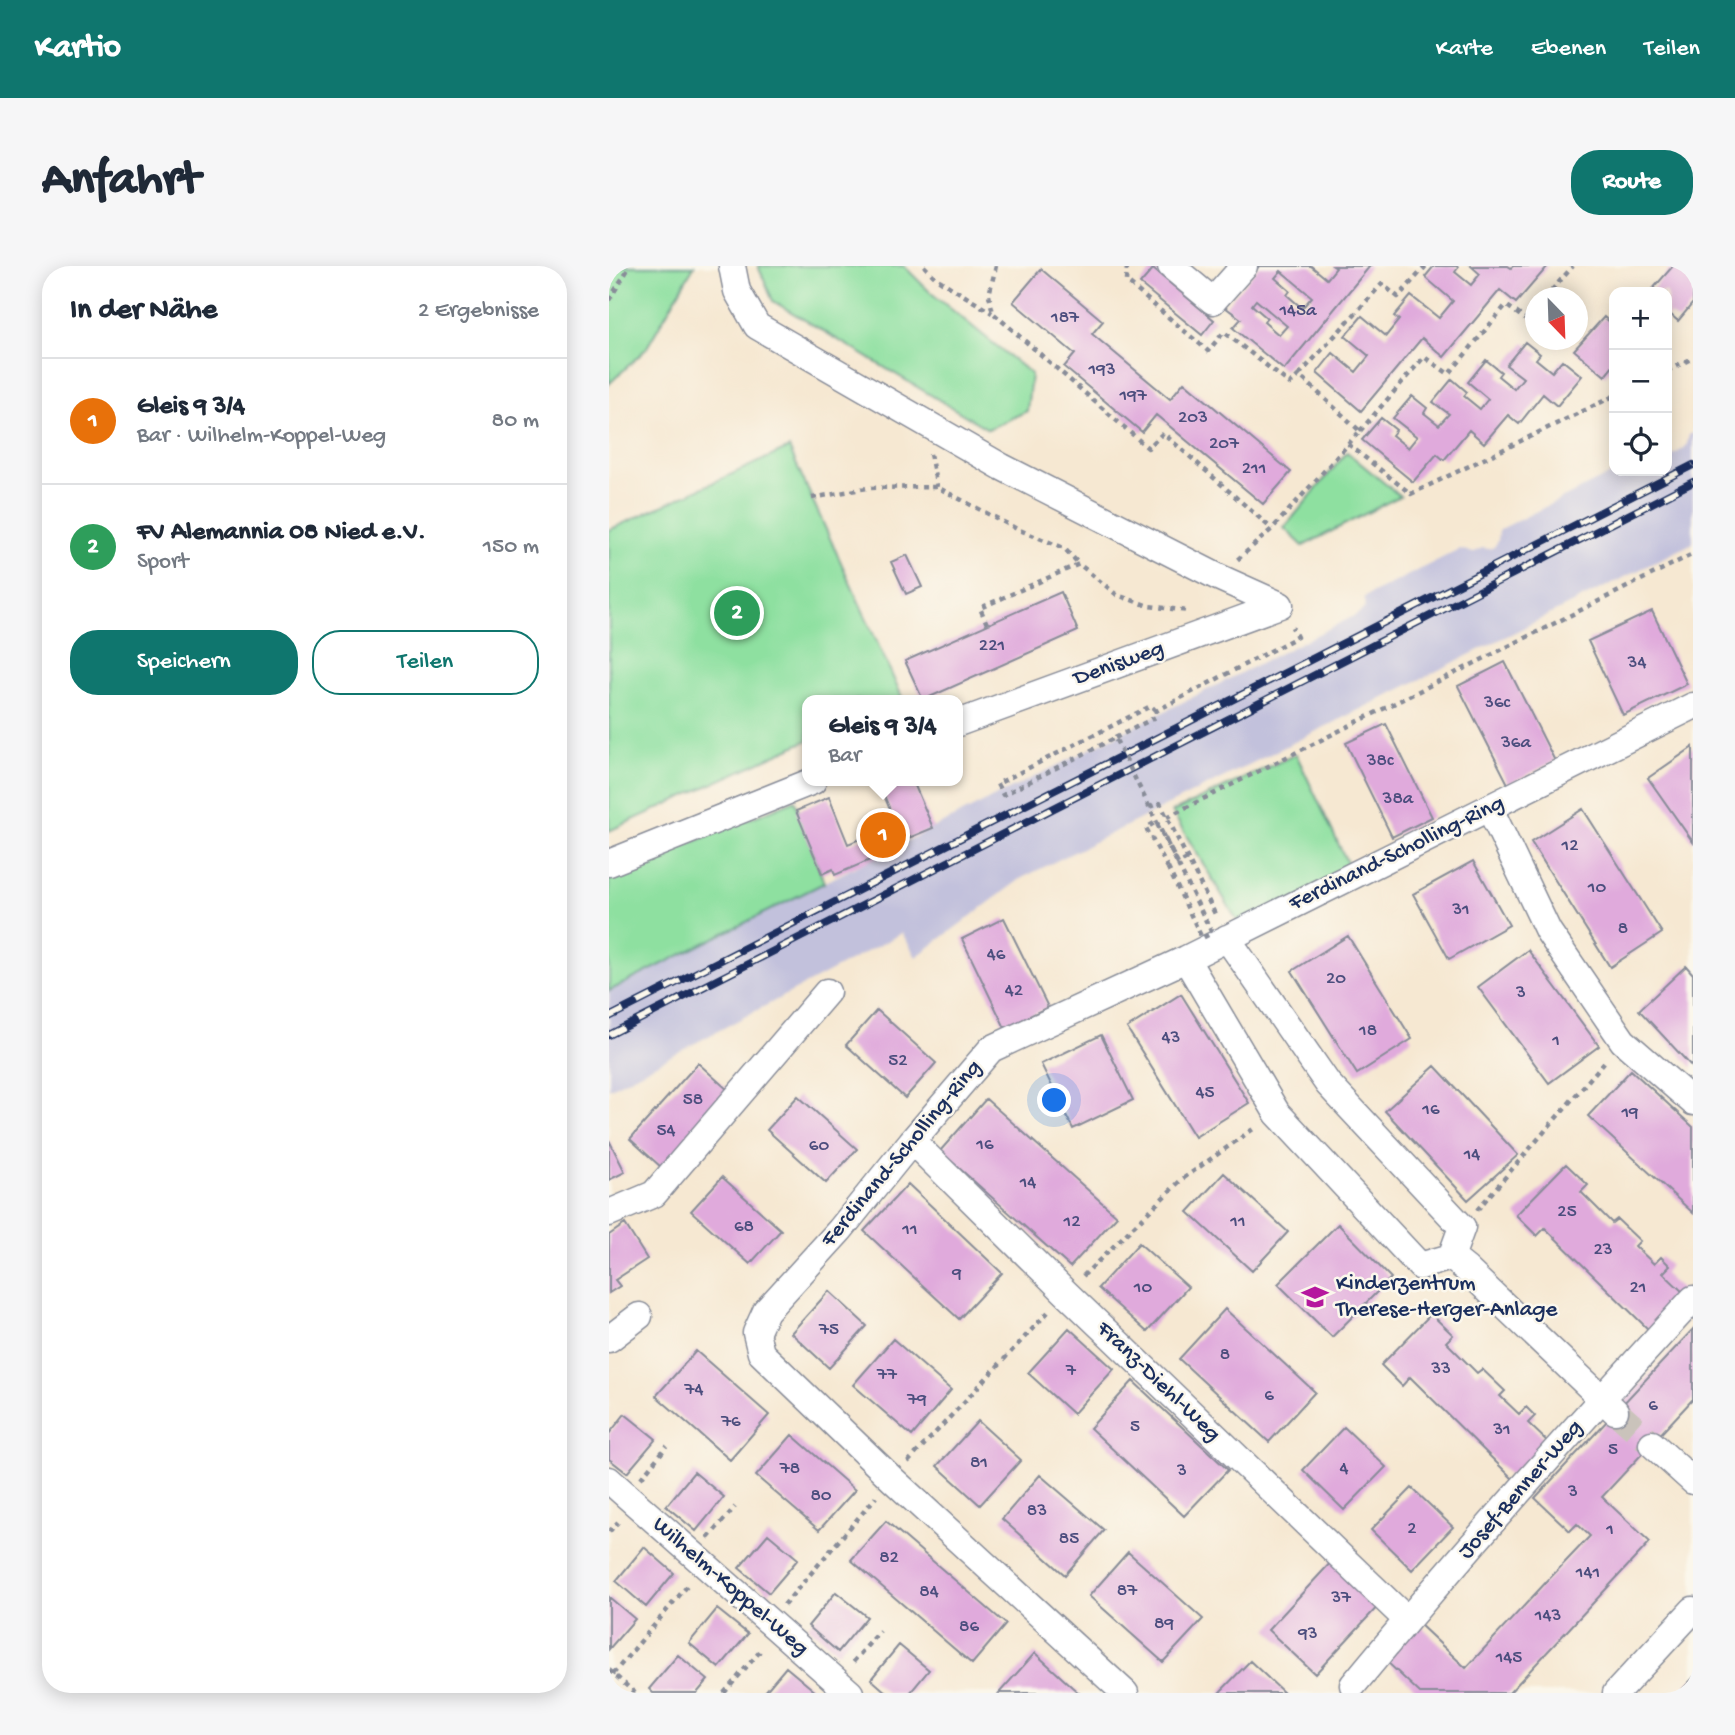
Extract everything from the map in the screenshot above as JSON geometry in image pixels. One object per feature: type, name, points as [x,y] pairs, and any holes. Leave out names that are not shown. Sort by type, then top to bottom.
[{"type":"street","points":[[732,266],[737,291],[757,326],[1002,467],[1218,577],[1280,605]]},
{"type":"street","points":[[1171,266],[1213,301],[1244,266]]},
{"type":"street","name":"Denisweg","points":[[963,721],[1280,605]]},
{"type":"street","name":"Ferdinand-Scholling-Ring","points":[[1125,1693],[892,1479],[761,1353],[755,1333],[766,1311],[839,1230],[991,1049],[1186,959],[1693,706]]},
{"type":"street","points":[[609,863],[802,785]]},
{"type":"street","points":[[1490,809],[1548,931],[1623,1041],[1693,1102]]},
{"type":"street","points":[[1227,938],[1328,1084],[1462,1227],[1451,1257]]},
{"type":"street","points":[[1186,959],[1277,1113],[1420,1266],[1451,1257]]},
{"type":"street","points":[[609,1213],[654,1194],[827,992]]},
{"type":"street","name":"Franz-Diehl-Weg","points":[[912,1141],[1406,1620]]},
{"type":"street","points":[[1451,1257],[1609,1405]]},
{"type":"street","name":"Josef-Benner-Weg","points":[[1354,1690],[1406,1620],[1609,1405],[1693,1299]]},
{"type":"street","points":[[609,1339],[639,1316]]},
{"type":"street","points":[[1651,1444],[1693,1481]]},
{"type":"street","name":"Wilhelm-Koppel-Weg","points":[[618,1488],[843,1687]]},
{"type":"street","points":[[1616,1693],[1693,1610]]},
{"type":"path","points":[[609,300],[631,266]]},
{"type":"path","points":[[924,266],[936,278],[993,313],[1148,448],[1163,433],[1272,529]]},
{"type":"path","points":[[993,313],[989,296],[996,266]]},
{"type":"path","points":[[1127,266],[1126,281],[1208,351],[1224,332],[1290,384],[1382,284],[1398,297],[1426,266]]},
{"type":"path","points":[[1555,287],[1573,266]]},
{"type":"path","points":[[1218,577],[1272,529],[1424,357],[1449,374],[1506,305],[1525,319]]},
{"type":"path","points":[[1672,368],[1693,358]]},
{"type":"path","points":[[1299,375],[1360,430]]},
{"type":"path","points":[[1348,444],[1411,495],[1609,398]]},
{"type":"path","points":[[812,498],[867,488],[937,487],[1017,529],[1064,548],[1117,595],[1149,606],[1193,611]]},
{"type":"path","points":[[1167,817],[1693,554]]},
{"type":"path","points":[[988,624],[980,608],[1079,564]]},
{"type":"path","points":[[1156,711],[1297,638],[1280,605]]},
{"type":"path","points":[[1151,706],[1156,711],[1156,717],[1003,795],[997,784],[1151,706]]},
{"type":"path","points":[[1115,738],[1155,819],[1160,830],[1212,933],[1202,938],[1146,828],[1156,822],[1178,864],[1188,859]]},
{"type":"path","points":[[1149,807],[1160,803],[1227,938]]},
{"type":"path","points":[[1462,1227],[1623,1041]]},
{"type":"path","points":[[724,1693],[892,1479],[1066,1293],[1181,1180],[1277,1113]]},
{"type":"path","points":[[618,1488],[667,1446]]},
{"type":"path","points":[[635,1693],[611,1672],[700,1560],[735,1507]]},
{"type":"path","points":[[843,1687],[880,1631]]},
{"type":"shaded area","points":[[1693,433],[1693,543],[1022,878],[916,957],[902,933],[609,1089],[609,991],[1356,615],[1364,609],[1363,598],[1460,549],[1473,553],[1482,548],[1494,547],[1498,541],[1499,530],[1609,475],[1672,476],[1672,455],[1687,444],[1689,435]]},
{"type":"green space","points":[[609,266],[694,266],[646,349],[609,384]]},
{"type":"green space","points":[[758,266],[904,266],[930,292],[1031,374],[1027,411],[988,429],[773,301]]},
{"type":"green space","points":[[789,448],[901,695],[802,695],[802,743],[609,831],[609,530]]},
{"type":"green space","points":[[1347,452],[1400,496],[1303,546],[1284,528]]},
{"type":"green space","points":[[1296,754],[1353,875],[1243,930],[1172,812]]},
{"type":"green space","points":[[795,800],[824,883],[609,991],[609,877]]},
{"type":"building","points":[[1259,266],[1311,266],[1327,279],[1336,268],[1333,266],[1370,266],[1284,370],[1233,328],[1241,319],[1225,307]],"holes":[[[1281,271],[1312,297],[1302,308],[1287,295],[1290,291],[1275,278]],[[1256,300],[1287,326],[1279,335],[1264,322],[1267,318],[1252,305]]]},
{"type":"building","points":[[1434,266],[1457,266],[1455,272],[1471,285],[1480,274],[1471,266],[1548,266],[1530,287],[1525,287],[1525,293],[1516,303],[1500,290],[1444,357],[1422,338],[1361,411],[1317,373],[1333,353],[1356,372],[1369,356],[1345,336],[1362,316],[1386,336],[1399,320],[1394,316],[1411,296],[1439,318],[1453,301],[1425,277]]},
{"type":"building","points":[[1673,266],[1693,266],[1693,303],[1678,321],[1672,316],[1672,287],[1654,287]]},
{"type":"building","points":[[1041,269],[1103,321],[1092,334],[1170,399],[1184,382],[1291,472],[1263,504],[1156,415],[1142,432],[1064,367],[1075,354],[1013,302]]},
{"type":"building","points":[[1153,269],[1214,320],[1202,335],[1140,284]]},
{"type":"building","points":[[1604,317],[1609,321],[1609,371],[1605,376],[1574,350],[1588,350],[1588,335]]},
{"type":"building","points":[[1525,342],[1525,350],[1535,350],[1540,354],[1536,359],[1552,372],[1562,360],[1582,376],[1557,406],[1543,394],[1519,424],[1508,415],[1484,443],[1469,430],[1444,460],[1437,454],[1413,482],[1362,440],[1381,418],[1396,430],[1392,435],[1408,448],[1417,437],[1393,418],[1412,396],[1427,408],[1424,413],[1439,425],[1449,414],[1433,402],[1452,379],[1467,392],[1464,396],[1480,409],[1488,399],[1468,382],[1486,360],[1501,372],[1498,376],[1514,389],[1523,378],[1506,365]]},
{"type":"building","points":[[907,555],[922,587],[906,594],[891,562]]},
{"type":"building","points":[[1061,592],[1078,631],[934,695],[921,695],[905,661]]},
{"type":"building","points":[[1652,611],[1687,684],[1623,715],[1588,641]]},
{"type":"building","points":[[1505,662],[1555,761],[1508,784],[1458,686]]},
{"type":"building","points":[[1386,724],[1432,817],[1392,837],[1346,743]]},
{"type":"building","points":[[1693,747],[1693,842],[1648,778]]},
{"type":"building","points":[[880,786],[915,786],[933,828],[894,844],[896,849],[835,875],[833,869],[822,874],[796,811],[829,797],[848,844],[896,824]]},
{"type":"building","points":[[1583,809],[1662,933],[1610,967],[1531,842]]},
{"type":"building","points":[[1473,861],[1509,925],[1449,959],[1413,894]]},
{"type":"building","points":[[1004,918],[1048,1007],[1005,1028],[962,939]]},
{"type":"building","points":[[1348,936],[1412,1039],[1357,1074],[1292,971]]},
{"type":"building","points":[[1528,950],[1599,1046],[1549,1083],[1478,987]]},
{"type":"building","points":[[1686,966],[1693,974],[1693,1068],[1639,1010]]},
{"type":"building","points":[[1181,994],[1249,1103],[1195,1137],[1127,1028]]},
{"type":"building","points":[[877,1010],[936,1063],[905,1098],[846,1045]]},
{"type":"building","points":[[1101,1035],[1133,1100],[1073,1129],[1041,1064]]},
{"type":"building","points":[[698,1063],[729,1091],[661,1167],[630,1139]]},
{"type":"building","points":[[1435,1066],[1518,1155],[1468,1200],[1385,1111]]},
{"type":"building","points":[[1631,1070],[1693,1127],[1693,1213],[1588,1116]]},
{"type":"building","points":[[798,1096],[857,1149],[826,1183],[767,1130]]},
{"type":"building","points":[[986,1099],[1117,1216],[1070,1267],[940,1151]]},
{"type":"building","points":[[609,1140],[625,1172],[609,1180]]},
{"type":"building","points":[[1566,1164],[1588,1185],[1581,1192],[1612,1223],[1617,1219],[1640,1241],[1635,1246],[1654,1264],[1661,1257],[1670,1266],[1663,1273],[1686,1295],[1650,1331],[1545,1228],[1537,1236],[1516,1215]]},
{"type":"building","points":[[1224,1173],[1288,1232],[1252,1271],[1188,1212]]},
{"type":"building","points":[[722,1177],[781,1230],[750,1264],[691,1211]]},
{"type":"building","points":[[908,1184],[1002,1273],[959,1319],[864,1231]]},
{"type":"building","points":[[625,1224],[647,1259],[615,1280],[620,1286],[609,1293],[609,1235]]},
{"type":"building","points":[[1338,1224],[1391,1278],[1332,1337],[1278,1284]]},
{"type":"building","points":[[1139,1243],[1188,1287],[1147,1332],[1098,1288]]},
{"type":"building","points":[[829,1291],[867,1326],[829,1368],[791,1333]]},
{"type":"building","points":[[1225,1309],[1315,1392],[1269,1442],[1179,1359]]},
{"type":"building","points":[[1431,1314],[1453,1335],[1446,1342],[1477,1373],[1482,1369],[1505,1391],[1500,1396],[1519,1414],[1526,1407],[1535,1416],[1528,1423],[1551,1445],[1515,1481],[1410,1377],[1402,1386],[1381,1365]]},
{"type":"building","points":[[1069,1328],[1114,1369],[1073,1414],[1028,1373]]},
{"type":"building","points":[[1693,1329],[1693,1399],[1602,1497],[1650,1542],[1509,1693],[1420,1693],[1385,1660],[1419,1624],[1466,1668],[1590,1536],[1577,1524],[1570,1531],[1535,1498]]},
{"type":"building","points":[[893,1339],[951,1390],[912,1436],[853,1385]]},
{"type":"building","points":[[696,1351],[769,1415],[730,1460],[656,1396]]},
{"type":"building","points":[[1133,1381],[1228,1470],[1184,1516],[1090,1428]]},
{"type":"building","points":[[625,1414],[656,1439],[627,1473],[609,1459],[609,1434]]},
{"type":"building","points":[[978,1421],[1021,1460],[980,1505],[937,1466]]},
{"type":"building","points":[[1344,1427],[1386,1467],[1344,1510],[1303,1470]]},
{"type":"building","points":[[792,1435],[855,1490],[819,1530],[756,1476]]},
{"type":"building","points":[[694,1472],[724,1497],[696,1531],[666,1506]]},
{"type":"building","points":[[1040,1475],[1104,1530],[1065,1575],[1002,1519]]},
{"type":"building","points":[[1412,1488],[1453,1527],[1412,1570],[1371,1530]]},
{"type":"building","points":[[886,1521],[1006,1624],[972,1664],[851,1560]]},
{"type":"building","points":[[768,1534],[798,1559],[769,1593],[739,1568]]},
{"type":"building","points":[[644,1547],[674,1573],[646,1607],[616,1581]]},
{"type":"building","points":[[1128,1552],[1203,1619],[1163,1662],[1089,1596]]},
{"type":"building","points":[[1334,1559],[1381,1603],[1315,1674],[1268,1630]]},
{"type":"building","points":[[836,1592],[867,1617],[838,1652],[808,1626]]},
{"type":"building","points":[[609,1597],[635,1619],[609,1649]]},
{"type":"building","points":[[717,1609],[748,1634],[719,1668],[689,1643]]},
{"type":"building","points":[[899,1645],[929,1670],[910,1693],[887,1693],[871,1679]]},
{"type":"building","points":[[1035,1653],[1072,1687],[1079,1693],[999,1693]]},
{"type":"building","points":[[678,1655],[708,1680],[697,1693],[653,1693],[649,1689]]},
{"type":"building","points":[[1250,1661],[1284,1693],[1219,1693]]},
{"type":"building","points":[[786,1667],[817,1693],[764,1693]]},
{"type":"building","points":[[1693,1678],[1693,1693],[1679,1693]]},
{"type":"tunnel","points":[[1615,1411],[1652,1444]]},
{"type":"railway","points":[[609,1017],[1693,465]]},
{"type":"railway","points":[[609,1035],[1693,482]]},
{"type":"place","name":"FV Alemannia 08 Nied e.V.","points":[[737,613]]},
{"type":"place","name":"Gleis 9 3/4","points":[[883,835]]},
{"type":"place","name":"Kinderzentrum Therese-Herger-Anlage","points":[[1315,1297]]}]
